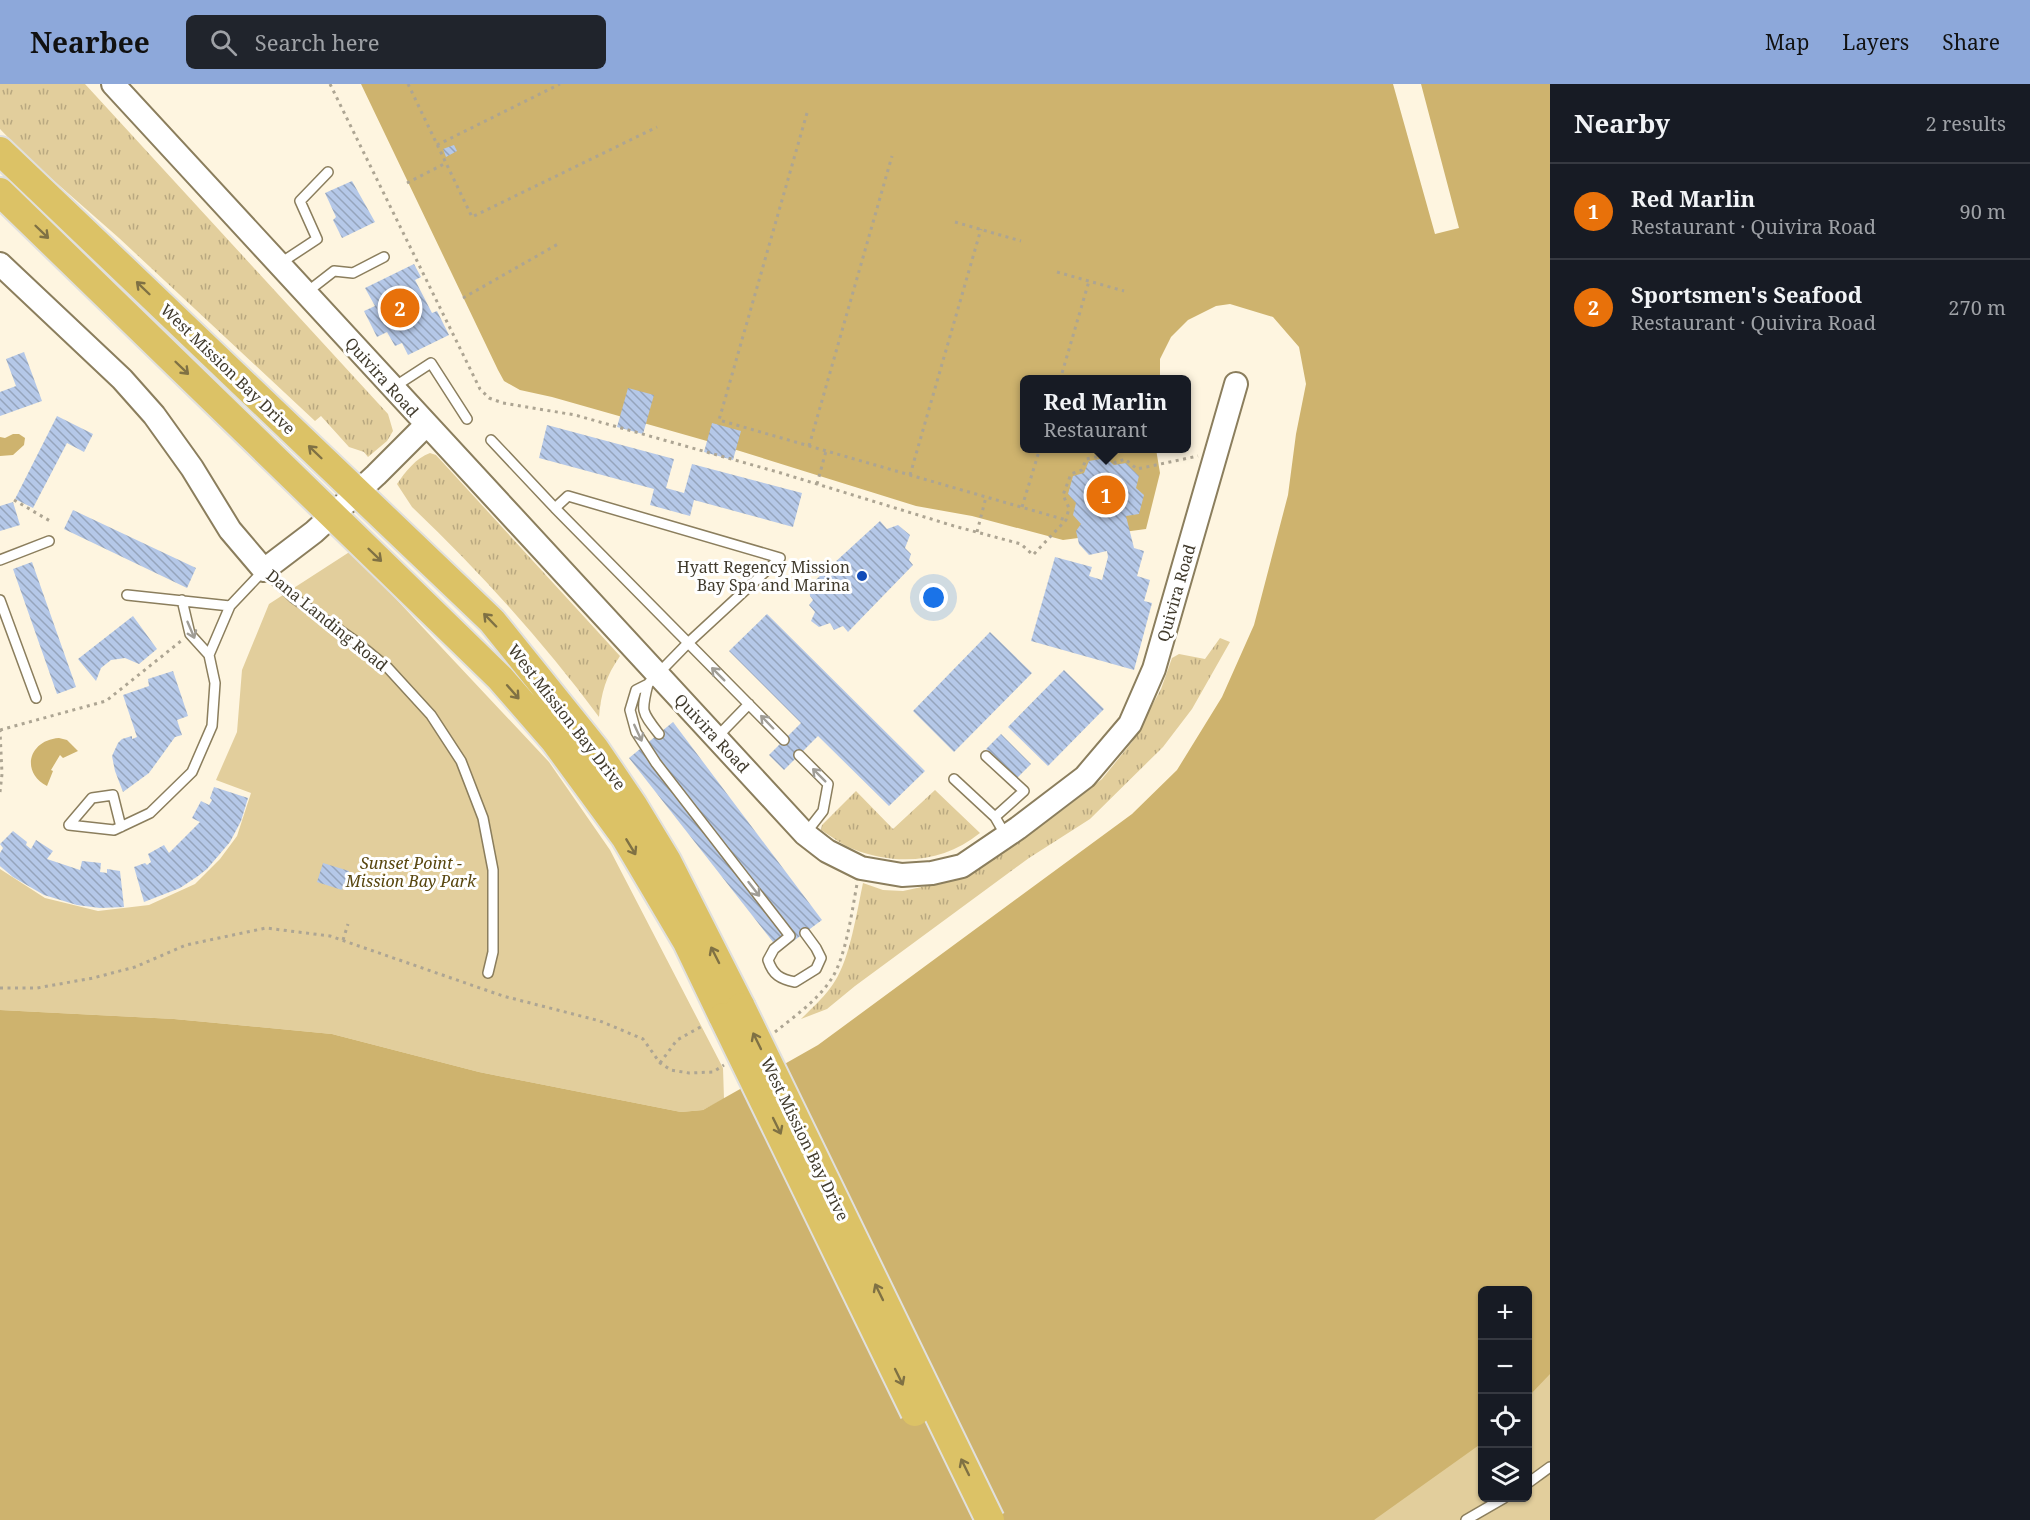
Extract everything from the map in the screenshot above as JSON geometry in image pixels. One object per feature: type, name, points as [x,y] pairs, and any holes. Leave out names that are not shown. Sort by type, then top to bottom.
[{"type":"main road","name":"West Mission Bay Drive","points":[[0,151],[492,621],[595,749],[667,861],[725,1015],[968,1520]]},
{"type":"main road","name":"West Mission Bay Drive","points":[[0,192],[484,662],[554,740],[625,837],[687,942],[990,1520]]},
{"type":"street","name":"Quivira Road","points":[[113,84],[426,425],[653,679],[716,738],[805,834],[827,851],[861,868],[902,875],[932,873],[962,866],[1000,827],[1085,777],[1130,724],[1154,669],[1236,384]]},
{"type":"street","name":"Dana Landing Road","points":[[0,264],[122,379],[154,415],[192,468],[230,530],[264,570]]},
{"type":"street","points":[[264,570],[298,546],[426,425]]},
{"type":"lane","points":[[278,264],[317,238],[300,201],[328,172]]},
{"type":"lane","points":[[305,293],[333,271],[352,273],[384,257]]},
{"type":"lane","points":[[392,388],[431,363],[467,419]]},
{"type":"lane","points":[[491,440],[784,740]]},
{"type":"lane","points":[[555,508],[568,496],[780,558],[688,643],[653,679],[636,690],[630,710],[636,732],[656,763],[790,936],[774,949],[768,960],[772,972],[781,980],[795,982],[816,969],[821,958],[805,933]]},
{"type":"lane","points":[[0,560],[50,541]]},
{"type":"lane","points":[[209,655],[230,606],[264,570]]},
{"type":"lane","name":"Dana Landing Road","points":[[264,570],[294,598],[355,641],[388,668],[430,715],[461,761],[483,818],[493,870],[493,952],[488,973]]},
{"type":"lane","points":[[127,595],[230,606]]},
{"type":"lane","points":[[0,600],[36,698]]},
{"type":"lane","points":[[121,827],[113,795],[92,798],[69,825],[114,830],[121,827],[150,813],[192,772],[212,726],[215,683],[209,655],[190,634],[182,600]]},
{"type":"lane","points":[[653,679],[642,710],[659,734]]},
{"type":"lane","points":[[716,738],[749,704]]},
{"type":"lane","points":[[799,755],[828,784],[823,811],[805,834]]},
{"type":"lane","points":[[954,779],[1000,827],[1024,791],[986,756]]},
{"type":"lane","points":[[1532,1480],[1550,1467]]},
{"type":"lane","points":[[1466,1520],[1496,1502]]},
{"type":"path","points":[[330,84],[480,389],[489,398],[520,407],[575,415],[818,484],[1021,544],[1033,555],[1066,520],[1069,508],[1063,495],[1071,474],[1082,470],[1086,459],[1106,455],[1116,463],[1125,459],[1137,469],[1196,455],[1214,460]]},
{"type":"path","points":[[408,84],[471,217],[657,127]]},
{"type":"path","points":[[437,145],[560,84]]},
{"type":"path","points":[[807,113],[719,420],[1066,520]]},
{"type":"path","points":[[809,446],[892,156]]},
{"type":"path","points":[[408,183],[446,163]]},
{"type":"path","points":[[955,222],[1021,241]]},
{"type":"path","points":[[910,475],[981,229]]},
{"type":"path","points":[[463,297],[558,244]]},
{"type":"path","points":[[1057,272],[1124,291]]},
{"type":"path","points":[[1061,375],[1089,281]]},
{"type":"path","points":[[818,484],[826,451]]},
{"type":"path","points":[[1022,507],[1038,453]]},
{"type":"path","points":[[976,532],[986,497]]},
{"type":"path","points":[[14,500],[50,521]]},
{"type":"path","points":[[0,792],[0,730],[106,701],[190,634]]},
{"type":"path","points":[[774,1032],[813,1001],[833,977],[842,955],[861,868]]},
{"type":"path","points":[[343,940],[348,924]]},
{"type":"path","points":[[0,988],[37,988],[93,978],[135,967],[186,945],[266,927],[330,936],[503,996],[600,1021],[643,1039],[660,1062],[671,1070],[689,1073],[713,1072],[731,1060]]},
{"type":"path","points":[[660,1062],[677,1040],[725,1015]]},
{"type":"green space","points":[[0,84],[85,84],[388,414],[393,431],[387,441],[368,457],[364,452],[349,447],[321,416],[315,421],[119,238],[28,158],[0,129]]},
{"type":"green space","points":[[430,453],[436,455],[620,656],[605,685],[599,717],[533,634],[486,582],[412,507],[397,484],[407,470]]},
{"type":"green space","name":"Sunset Point - Mission Bay Park","points":[[351,551],[549,762],[610,850],[723,1068],[724,1099],[703,1110],[681,1112],[479,1072],[332,1034],[174,1019],[0,1010],[0,869],[45,898],[98,911],[149,905],[195,884],[220,859],[237,836],[251,793],[216,780],[237,732],[242,670],[269,604]]},
{"type":"green space","points":[[1220,638],[1230,642],[1192,709],[1163,747],[1090,819],[1029,858],[827,1009],[801,1019],[828,992],[840,971],[852,934],[863,883],[883,890],[903,891],[940,883],[976,871],[1064,809],[1102,779],[1132,742],[1161,689],[1172,658],[1179,654],[1205,659]]},
{"type":"green space","points":[[935,790],[980,833],[951,851],[919,859],[886,858],[849,847],[821,830],[822,825],[856,791],[893,829]]},
{"type":"green space","points":[[1550,1368],[1550,1520],[1346,1520],[1478,1420],[1478,1502],[1532,1502],[1532,1381]]},
{"type":"shaded area","points":[[361,84],[1393,84],[1435,234],[1459,228],[1421,84],[1550,84],[1550,1374],[1532,1393],[1532,1286],[1478,1286],[1478,1446],[1374,1520],[0,1520],[0,1010],[174,1019],[332,1034],[479,1072],[681,1112],[703,1110],[818,1045],[1132,814],[1177,770],[1222,697],[1254,625],[1288,495],[1296,434],[1306,384],[1299,347],[1273,317],[1230,304],[1216,306],[1188,320],[1171,337],[1160,359],[1160,375],[1020,375],[1020,453],[1157,453],[1160,473],[1146,529],[1063,540],[972,516],[916,506],[714,443],[520,390],[504,381]]},
{"type":"shaded area","points":[[19,434],[25,438],[24,445],[13,455],[0,456],[0,437],[5,438]]},
{"type":"shaded area","points":[[59,738],[67,740],[78,751],[63,758],[60,755],[51,770],[53,771],[47,786],[33,773],[32,758],[35,750],[41,744]]},
{"type":"building","points":[[454,145],[457,151],[446,157],[443,149]]},
{"type":"building","points":[[352,181],[375,222],[342,238],[333,220],[336,217],[325,193]]},
{"type":"building","points":[[414,264],[421,277],[415,280],[432,313],[437,311],[449,335],[408,355],[402,343],[395,346],[387,332],[377,337],[364,311],[375,306],[365,288]]},
{"type":"building","points":[[24,352],[42,401],[0,416],[0,392],[16,386],[6,359]]},
{"type":"building","points":[[628,388],[654,395],[643,434],[617,427]]},
{"type":"building","points":[[57,416],[93,434],[84,452],[67,443],[33,508],[15,499]]},
{"type":"building","points":[[712,423],[741,431],[733,460],[704,452]]},
{"type":"building","points":[[547,425],[674,459],[666,488],[684,493],[692,464],[802,493],[793,527],[694,500],[690,516],[650,505],[654,489],[539,458]]},
{"type":"building","points":[[1106,458],[1114,465],[1126,463],[1139,476],[1136,488],[1144,495],[1139,514],[1126,516],[1134,548],[1144,551],[1137,576],[1150,580],[1144,601],[1152,603],[1134,670],[1031,641],[1055,557],[1092,567],[1089,576],[1102,580],[1108,557],[1107,551],[1089,555],[1079,544],[1076,531],[1081,524],[1073,515],[1076,503],[1068,494],[1073,476],[1084,473],[1089,461]]},
{"type":"building","points":[[13,502],[20,525],[0,531],[0,506]]},
{"type":"building","points":[[73,510],[196,568],[187,588],[64,529]]},
{"type":"building","name":"Hyatt Regency Mission Bay Spa and Marina","points":[[880,521],[887,529],[898,525],[910,535],[905,548],[911,554],[909,560],[913,565],[848,632],[843,626],[834,630],[830,623],[819,627],[811,621],[815,612],[809,605],[813,600],[809,586]]},
{"type":"building","points":[[32,562],[76,687],[57,694],[13,569]]},
{"type":"building","points":[[767,614],[925,771],[889,806],[818,736],[784,770],[769,755],[801,723],[729,651]]},
{"type":"building","points":[[133,616],[157,649],[139,664],[125,658],[111,660],[101,668],[96,681],[78,659]]},
{"type":"building","points":[[990,632],[1032,673],[954,752],[913,711]]},
{"type":"building","points":[[1064,670],[1104,709],[1048,766],[1008,727]]},
{"type":"building","points":[[173,671],[188,716],[177,720],[182,735],[175,737],[149,773],[123,792],[112,756],[122,739],[137,737],[123,695],[149,686],[148,679]]},
{"type":"building","points":[[673,722],[822,920],[780,951],[629,758]]},
{"type":"building","points":[[1001,734],[1031,764],[1016,779],[986,749]]},
{"type":"building","points":[[214,787],[248,798],[241,821],[230,842],[198,876],[180,888],[144,902],[134,867],[145,863],[147,865],[151,862],[148,854],[164,845],[169,853],[200,822],[192,818],[201,801],[209,805]]},
{"type":"building","points":[[13,831],[27,842],[26,845],[31,849],[36,840],[53,851],[47,859],[80,870],[82,861],[101,863],[100,872],[107,873],[107,869],[120,871],[124,907],[100,908],[77,905],[44,895],[13,877],[0,866],[0,853],[3,848],[0,844]]},
{"type":"building","points":[[323,863],[349,871],[342,890],[317,882]]},
{"type":"place","name":"Sportsmen's Seafood","points":[[400,308]]},
{"type":"place","name":"Red Marlin","points":[[1106,495]]},
{"type":"place","name":"Hyatt Regency Mission Bay Spa and Marina","points":[[862,576]]}]
